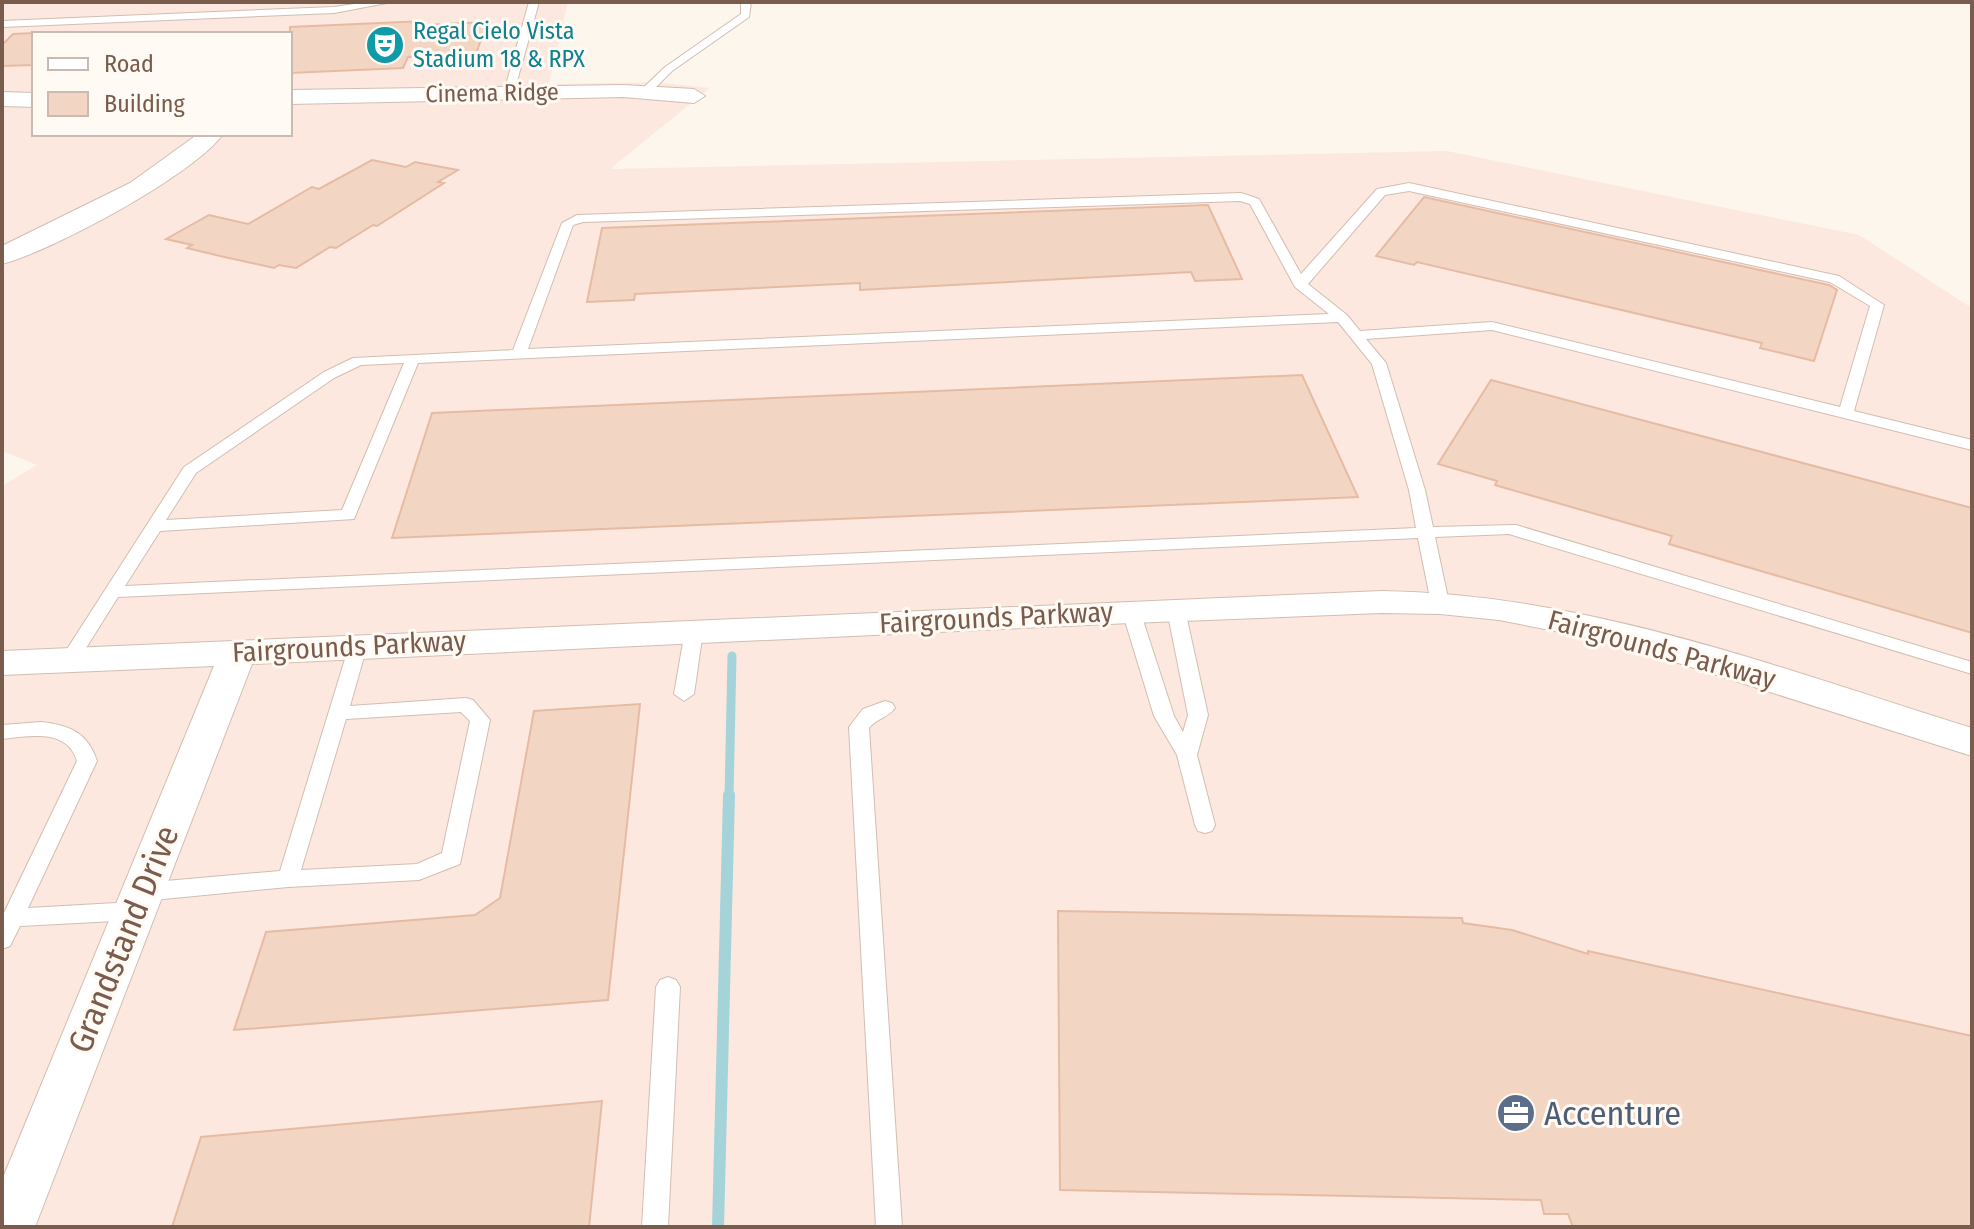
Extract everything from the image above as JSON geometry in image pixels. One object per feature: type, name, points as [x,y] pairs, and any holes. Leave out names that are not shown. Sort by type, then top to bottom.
[{"type":"street","name":"Cinema Ridge","points":[[292,97],[646,91],[694,96]]},
{"type":"street","points":[[2,99],[32,100]]},
{"type":"street","points":[[2,256],[108,205],[150,181],[209,136]]},
{"type":"street","name":"Fairgrounds Parkway","points":[[2,663],[1131,611],[1382,602],[1440,603],[1529,614],[1620,632],[1972,742]]},
{"type":"street","name":"Grandstand Drive","points":[[9,1227],[238,651]]},
{"type":"lane","points":[[2,24],[334,10],[387,2]]},
{"type":"lane","points":[[509,92],[534,2]]},
{"type":"lane","points":[[646,91],[658,75],[730,30],[746,15],[746,2]]},
{"type":"lane","points":[[1300,284],[1381,192],[1409,187],[1834,279],[1877,305],[1846,413]]},
{"type":"lane","points":[[519,354],[568,223],[581,218],[1241,197],[1255,202],[1300,284],[1342,318],[1379,363],[1417,490],[1440,603]]},
{"type":"lane","points":[[69,660],[190,470],[329,375],[358,361],[1342,318]]},
{"type":"lane","points":[[1357,335],[1492,326],[1972,445]]},
{"type":"lane","points":[[154,526],[348,515],[413,358]]},
{"type":"lane","points":[[112,592],[1510,529],[1972,668]]},
{"type":"lane","points":[[1176,610],[1198,715],[1187,755]]},
{"type":"lane","points":[[1131,611],[1164,716],[1187,755],[1205,825]]},
{"type":"lane","points":[[684,694],[694,631]]},
{"type":"lane","points":[[288,879],[358,646]]},
{"type":"lane","points":[[13,918],[288,879],[419,872],[452,858],[480,720],[466,705],[339,713]]},
{"type":"lane","points":[[885,708],[870,714],[859,727],[889,1227]]},
{"type":"lane","points":[[2,732],[40,729],[71,734],[85,746],[87,761],[2,940]]},
{"type":"lane","points":[[655,1227],[668,987]]},
{"type":"shaded area","points":[[2,2],[568,2],[549,84],[655,82],[710,88],[610,169],[1447,151],[1859,235],[1972,308],[1972,1227],[2,1227],[2,486],[37,465],[2,451]]},
{"type":"building","name":"Regal Cielo Vista Stadium 18 & RPX","points":[[424,21],[422,25],[487,22],[476,54],[408,57],[403,68],[292,73],[290,27]]},
{"type":"building","points":[[32,33],[32,65],[2,66],[2,45],[13,34]]},
{"type":"building","points":[[372,160],[406,167],[415,162],[458,170],[438,182],[444,183],[377,226],[373,225],[336,248],[330,247],[296,268],[279,265],[274,268],[220,256],[166,239],[209,215],[248,224],[312,187],[319,189]]},
{"type":"building","points":[[1424,197],[1829,285],[1837,290],[1814,361],[1760,348],[1762,343],[1417,262],[1414,265],[1376,256]]},
{"type":"building","points":[[1208,205],[1242,279],[1195,281],[1191,272],[860,290],[860,283],[635,294],[634,300],[587,302],[602,228]]},
{"type":"building","points":[[1302,375],[1358,497],[392,538],[432,413]]},
{"type":"building","points":[[1491,380],[1972,508],[1972,633],[1669,544],[1672,536],[1495,485],[1497,481],[1438,464]]},
{"type":"building","points":[[640,704],[608,1000],[234,1030],[266,932],[475,915],[500,898],[534,711]]},
{"type":"building","name":"Accenture","points":[[1058,911],[1462,918],[1463,923],[1512,930],[1588,954],[1588,951],[1972,1036],[1972,1227],[1573,1227],[1568,1214],[1544,1214],[1541,1200],[1060,1190]]},
{"type":"building","points":[[602,1101],[589,1227],[172,1227],[201,1137]]},
{"type":"waterway","points":[[729,797],[732,656]]},
{"type":"waterway","points":[[718,1227],[729,795]]},
{"type":"place","name":"Regal Cielo Vista Stadium 18 & RPX","points":[[385,45]]},
{"type":"place","name":"Accenture","points":[[1516,1113]]}]
